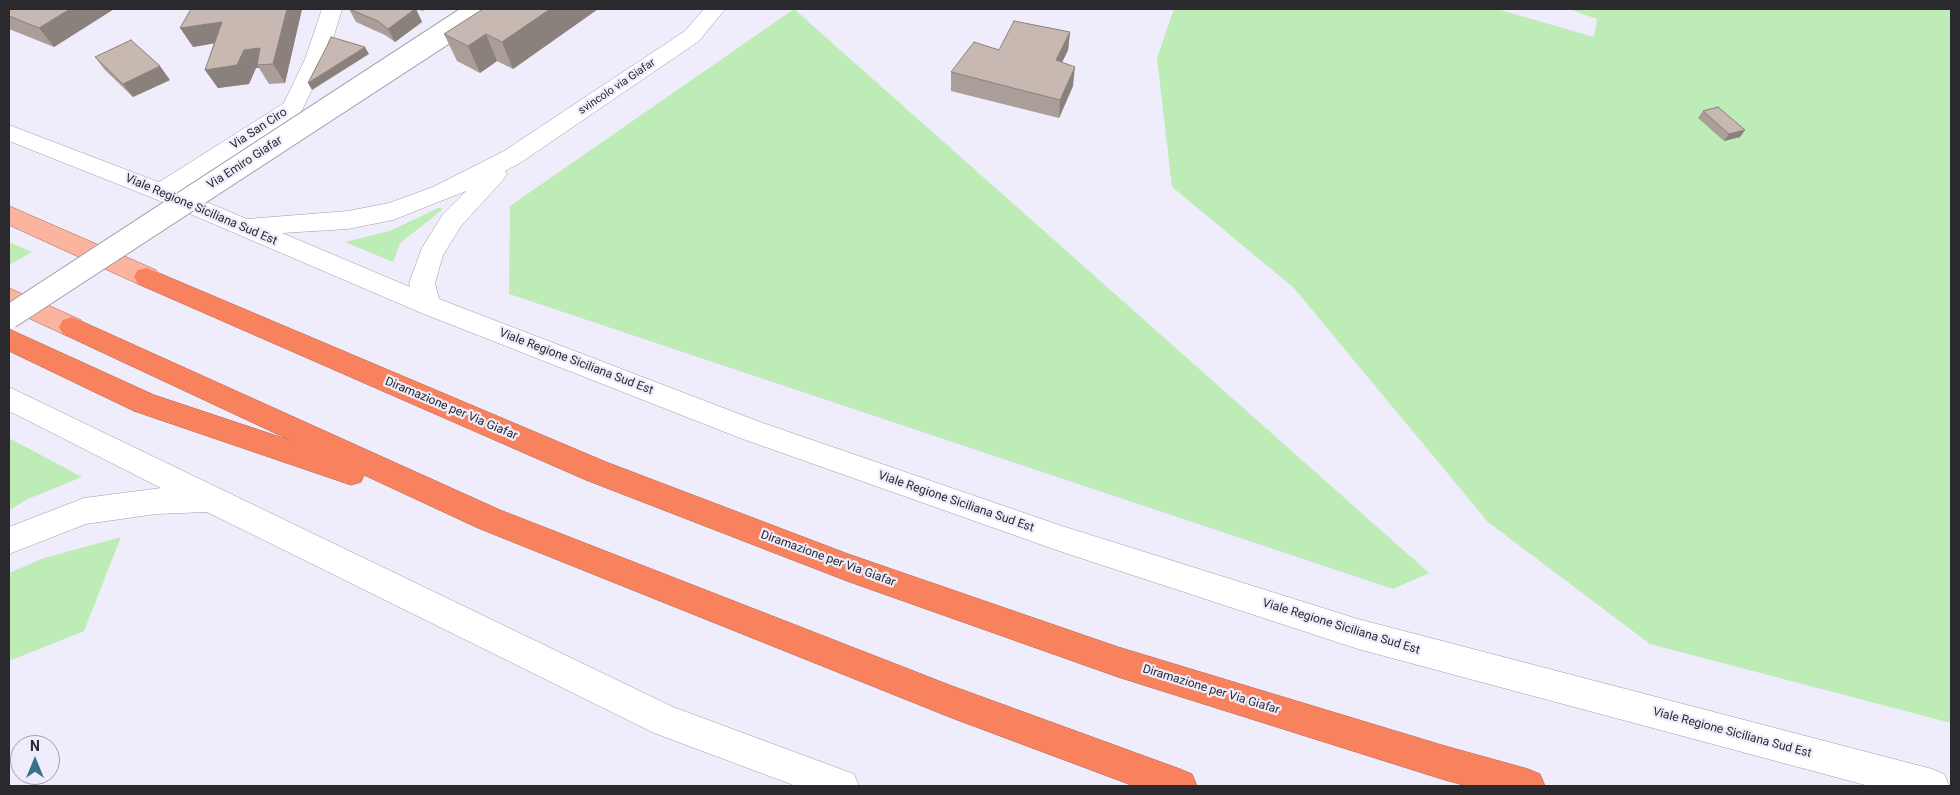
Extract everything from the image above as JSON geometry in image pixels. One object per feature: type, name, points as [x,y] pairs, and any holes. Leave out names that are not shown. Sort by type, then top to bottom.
[{"type":"highway","name":"Diramazione per Via Giafar","points":[[147,277],[421,397],[596,470],[847,567],[1118,662],[1445,763],[1528,786]]},
{"type":"highway","points":[[72,327],[489,519]]},
{"type":"highway","points":[[9,339],[144,403],[489,519],[952,702],[1180,786]]},
{"type":"main road","points":[[9,215],[147,277]]},
{"type":"main road","points":[[9,298],[72,327]]},
{"type":"street","name":"Via San Ciro","points":[[161,192],[293,107],[316,59],[332,9]]},
{"type":"street","name":"Via Emiro Giafar","points":[[9,317],[481,9]]},
{"type":"street","name":"svincolo via Giafar","points":[[243,228],[348,220],[393,211],[441,193],[512,157],[692,36],[715,9]]},
{"type":"street","name":"Viale Regione Siciliana Sud Est","points":[[9,133],[161,192],[428,305],[750,430],[1080,545],[1358,634],[1932,786]]},
{"type":"street","name":"svincolo via Giafar","points":[[428,305],[422,283],[431,254],[452,220],[512,157]]},
{"type":"street","points":[[9,398],[210,499],[666,721],[842,786]]},
{"type":"street","points":[[9,541],[84,511],[156,501],[210,499]]},
{"type":"green space","points":[[794,9],[1429,573],[1393,589],[509,294],[510,206]]},
{"type":"green space","points":[[1174,9],[1497,9],[1594,37],[1597,19],[1569,9],[1951,9],[1951,723],[1650,644],[1488,522],[1293,287],[1172,187],[1157,58]]},
{"type":"green space","points":[[438,208],[442,208],[442,210],[400,243],[393,262],[345,242],[390,231]]},
{"type":"green space","points":[[9,242],[32,252],[9,265]]},
{"type":"green space","points":[[9,438],[82,477],[28,499],[9,510]]},
{"type":"green space","points":[[121,537],[84,631],[9,661],[9,573],[44,558]]},
{"type":"building","points":[[9,9],[70,9],[39,28],[9,16]]},
{"type":"building","points":[[191,9],[287,9],[273,64],[257,65],[260,48],[244,50],[237,65],[205,70],[222,22],[180,28]]},
{"type":"building","points":[[349,9],[415,9],[388,29],[378,21]]},
{"type":"building","points":[[483,9],[550,9],[502,42],[486,34],[468,46],[444,34]]},
{"type":"building","points":[[1014,21],[1070,32],[1056,60],[1075,67],[1060,100],[951,72],[974,42],[999,50]]},
{"type":"building","points":[[331,37],[365,47],[308,83],[327,46]]},
{"type":"building","points":[[131,40],[160,66],[123,84],[95,57]]},
{"type":"building","points":[[1718,107],[1745,130],[1729,134],[1703,111]]}]
